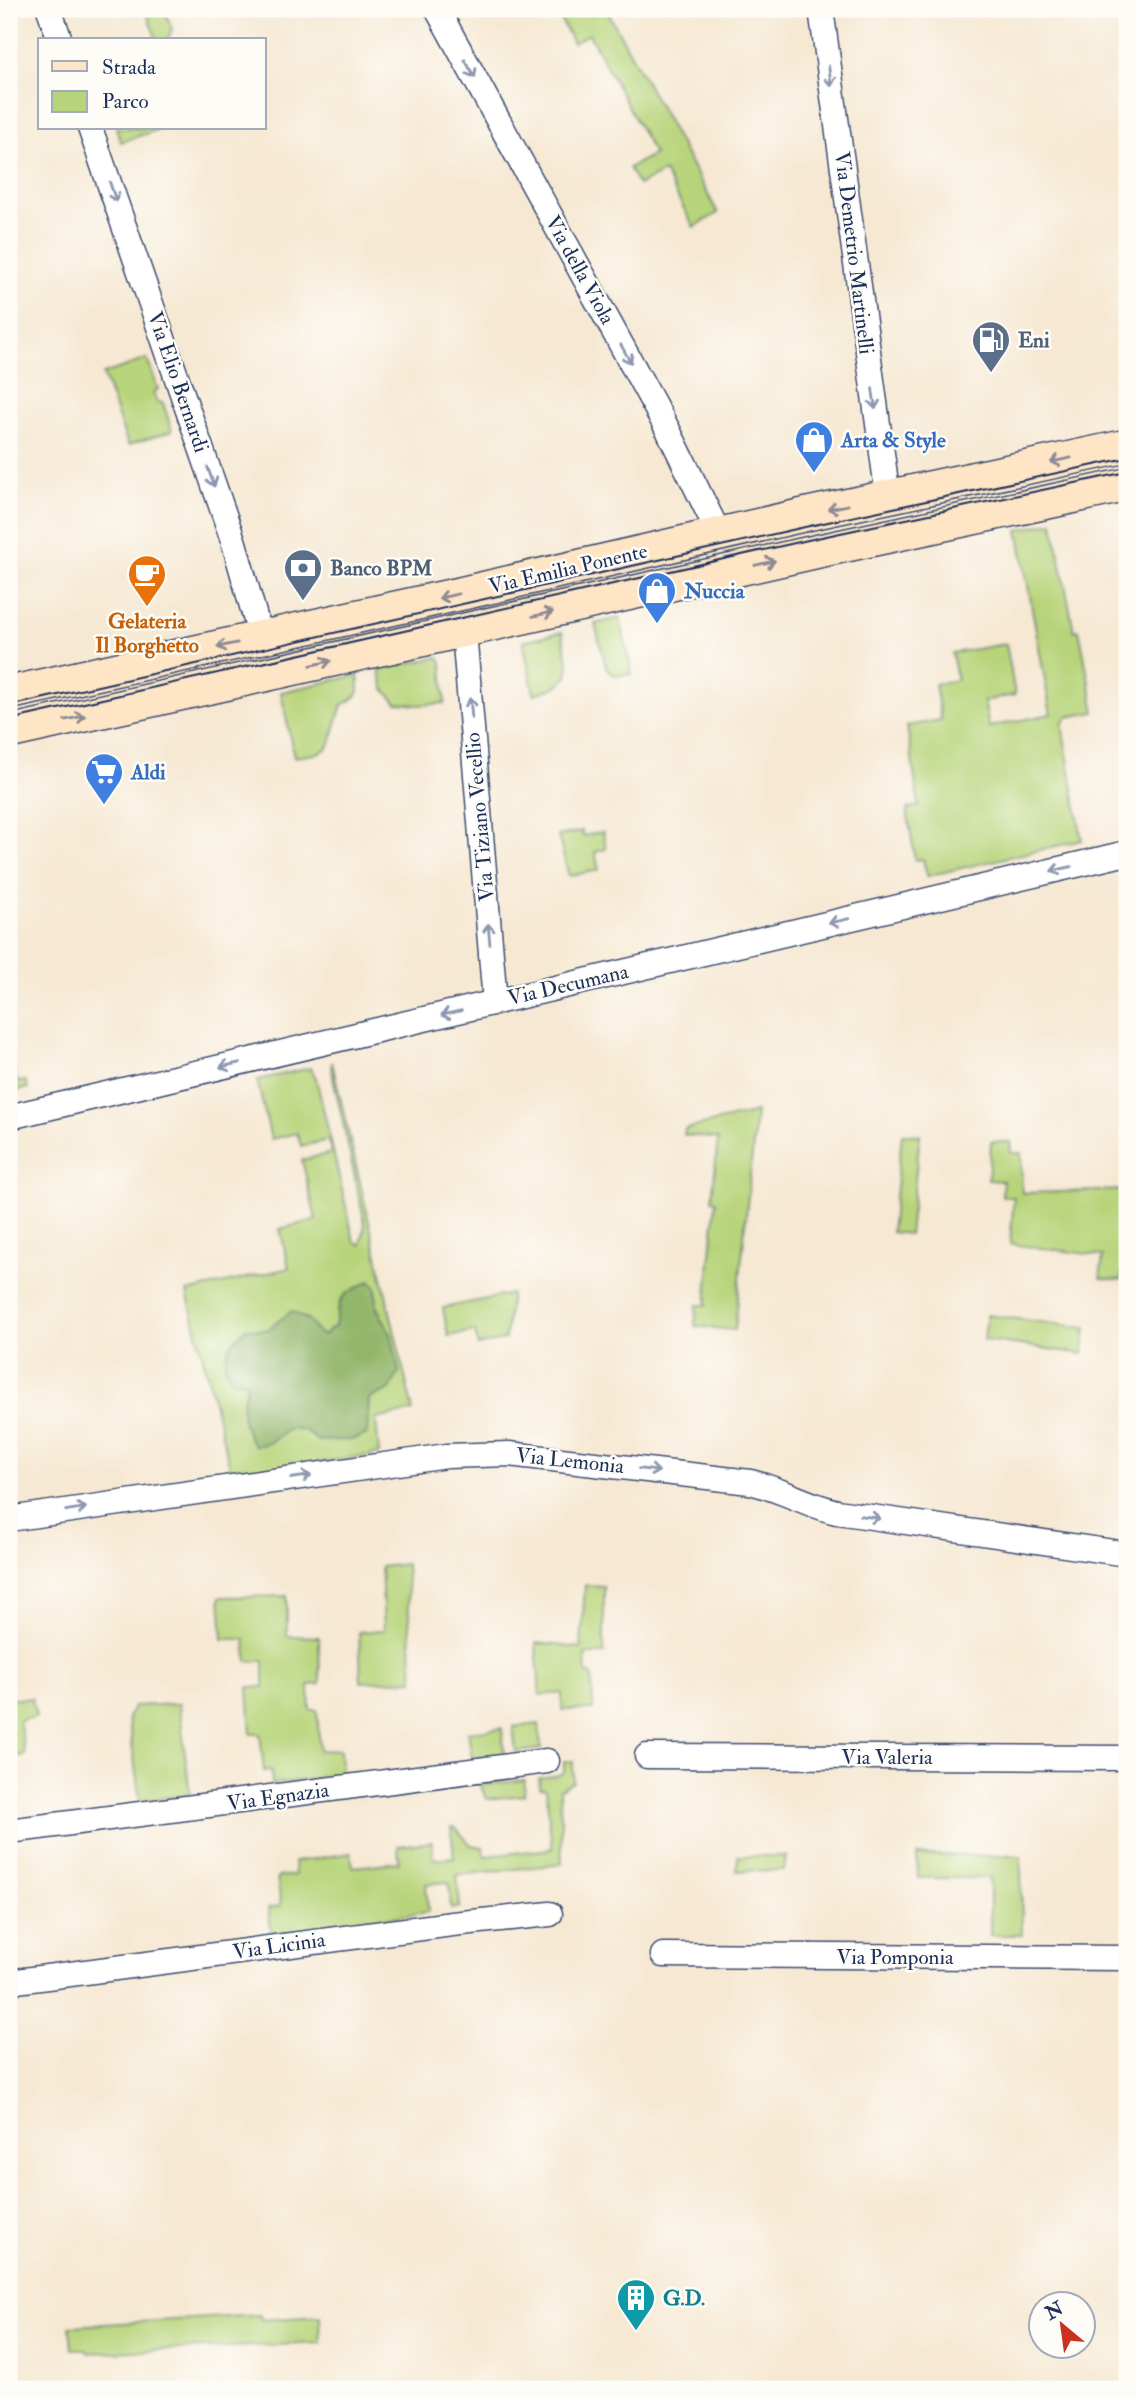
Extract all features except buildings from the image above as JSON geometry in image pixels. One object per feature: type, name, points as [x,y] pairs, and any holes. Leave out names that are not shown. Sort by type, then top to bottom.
[{"type":"main road","name":"Via Emilia Ponente","points":[[9,693],[1127,446]]},
{"type":"main road","name":"Via Emilia Ponente","points":[[9,732],[1127,485]]},
{"type":"street","points":[[49,9],[59,38]]},
{"type":"street","name":"Via della Viola","points":[[437,9],[668,430],[719,534]]},
{"type":"street","name":"Via Demetrio Martinelli","points":[[821,9],[888,497]]},
{"type":"street","name":"Via Elio Bernardi","points":[[91,130],[234,543],[261,638]]},
{"type":"street","name":"Via Tiziano Vecellio","points":[[464,632],[495,1002]]},
{"type":"street","name":"Via Decumana","points":[[9,1117],[1127,853]]},
{"type":"street","name":"Via Lemonia","points":[[9,1519],[447,1456],[509,1454],[750,1482],[782,1490],[837,1512],[1127,1554]]},
{"type":"street","name":"Via Valeria","points":[[647,1756],[1127,1758]]},
{"type":"street","name":"Via Egnazia","points":[[9,1831],[547,1761]]},
{"type":"street","name":"Via Licinia","points":[[9,1982],[438,1925],[550,1914]]},
{"type":"street","name":"Via Pomponia","points":[[663,1955],[1127,1958]]},
{"type":"green space","points":[[145,9],[178,9],[166,13],[172,30],[168,38],[156,38]]},
{"type":"green space","points":[[555,9],[606,9],[718,213],[694,227],[664,172],[638,185],[629,168],[654,154],[589,34],[573,43]]},
{"type":"green space","points":[[117,130],[157,130],[121,142]]},
{"type":"green space","points":[[147,359],[158,389],[153,393],[157,402],[163,403],[172,431],[128,445],[103,374]]},
{"type":"green space","points":[[1053,522],[1074,631],[1079,630],[1095,712],[1067,717],[1062,725],[1082,840],[927,876],[923,859],[915,860],[907,809],[919,806],[907,726],[941,720],[935,684],[957,680],[952,653],[1006,644],[1015,695],[984,701],[989,727],[1051,714],[1018,530]]},
{"type":"green space","points":[[620,618],[632,674],[614,674],[606,667],[595,624]]},
{"type":"green space","points":[[562,632],[568,674],[559,685],[534,694],[523,641]]},
{"type":"green space","points":[[438,657],[442,662],[445,703],[397,703],[384,689],[379,670]]},
{"type":"green space","points":[[358,675],[358,694],[342,705],[329,746],[318,753],[294,757],[281,692]]},
{"type":"green space","points":[[582,831],[583,836],[603,832],[606,849],[595,852],[599,870],[569,876],[558,836]]},
{"type":"green space","points":[[9,1047],[17,1082],[26,1081],[28,1088],[9,1093]]},
{"type":"green space","points":[[332,1062],[413,1411],[376,1419],[379,1454],[232,1476],[187,1292],[289,1268],[280,1229],[316,1220],[302,1160],[331,1153],[329,1140],[301,1146],[297,1133],[271,1139],[257,1080],[311,1068],[316,1078],[354,1241],[361,1245],[365,1224],[331,1068]]},
{"type":"green space","points":[[756,1112],[735,1330],[695,1326],[697,1305],[706,1305],[716,1201],[712,1200],[718,1139],[684,1135],[685,1129]]},
{"type":"green space","points":[[902,1134],[920,1135],[909,1234],[891,1232]]},
{"type":"green space","points":[[991,1142],[1010,1142],[1011,1153],[1021,1153],[1022,1193],[1127,1190],[1127,1235],[1121,1280],[1100,1278],[1103,1256],[1010,1244],[1014,1197],[1002,1197],[1003,1181],[988,1180]]},
{"type":"green space","points":[[370,1281],[376,1287],[377,1308],[391,1334],[399,1372],[390,1389],[369,1399],[367,1434],[352,1440],[318,1441],[304,1430],[291,1428],[268,1443],[255,1446],[247,1433],[243,1418],[247,1387],[245,1382],[234,1381],[225,1368],[230,1346],[246,1328],[267,1330],[292,1311],[309,1321],[318,1333],[324,1335],[335,1326],[344,1296]]},
{"type":"green space","points":[[511,1294],[505,1339],[478,1346],[475,1331],[448,1336],[443,1308]]},
{"type":"green space","points":[[987,1315],[1086,1328],[1083,1354],[984,1340]]},
{"type":"green space","points":[[406,1564],[413,1680],[361,1682],[359,1632],[384,1630],[381,1567]]},
{"type":"green space","points":[[585,1585],[604,1586],[604,1654],[585,1654],[586,1673],[592,1675],[593,1710],[562,1710],[562,1693],[540,1695],[536,1643],[581,1648]]},
{"type":"green space","points":[[287,1596],[287,1636],[319,1637],[320,1684],[309,1685],[310,1710],[317,1710],[320,1751],[340,1749],[341,1775],[272,1784],[271,1770],[264,1771],[260,1734],[251,1734],[248,1687],[264,1687],[264,1661],[247,1661],[245,1639],[223,1639],[220,1597]]},
{"type":"green space","points":[[32,1698],[36,1717],[19,1720],[25,1755],[15,1756],[16,1769],[9,1770],[9,1699]]},
{"type":"green space","points":[[179,1704],[190,1795],[140,1801],[128,1717],[135,1706]]},
{"type":"green space","points":[[539,1724],[541,1749],[516,1752],[513,1727]]},
{"type":"green space","points":[[502,1728],[504,1754],[472,1758],[468,1732]]},
{"type":"green space","points":[[564,1761],[573,1762],[573,1782],[560,1789],[562,1864],[457,1875],[460,1907],[451,1909],[449,1882],[426,1884],[428,1912],[272,1934],[268,1908],[281,1906],[277,1877],[295,1875],[294,1862],[351,1853],[353,1867],[399,1862],[398,1846],[432,1842],[434,1859],[454,1857],[451,1827],[455,1827],[471,1845],[483,1847],[485,1856],[552,1849],[546,1789],[540,1788],[539,1778],[564,1772]]},
{"type":"green space","points":[[525,1780],[524,1795],[487,1799],[480,1785]]},
{"type":"green space","points":[[917,1855],[1021,1856],[1022,1935],[990,1935],[990,1878],[918,1878]]},
{"type":"green space","points":[[738,1856],[786,1856],[784,1870],[737,1871]]},
{"type":"green space","points":[[260,2315],[261,2320],[320,2316],[321,2343],[88,2353],[87,2349],[72,2349],[70,2326]]},
{"type":"tram line","points":[[9,706],[814,525],[1127,458]]},
{"type":"tram line","points":[[9,720],[817,538],[1127,472]]},
{"type":"place","name":"Eni","points":[[991,374]]},
{"type":"place","name":"Arta & Style","points":[[814,474]]},
{"type":"place","name":"Banco BPM","points":[[303,602]]},
{"type":"place","name":"Gelateria Il Borghetto","points":[[147,608]]},
{"type":"place","name":"Nuccia","points":[[657,625]]},
{"type":"place","name":"Aldi","points":[[104,806]]},
{"type":"place","name":"G.D.","points":[[636,2332]]}]
